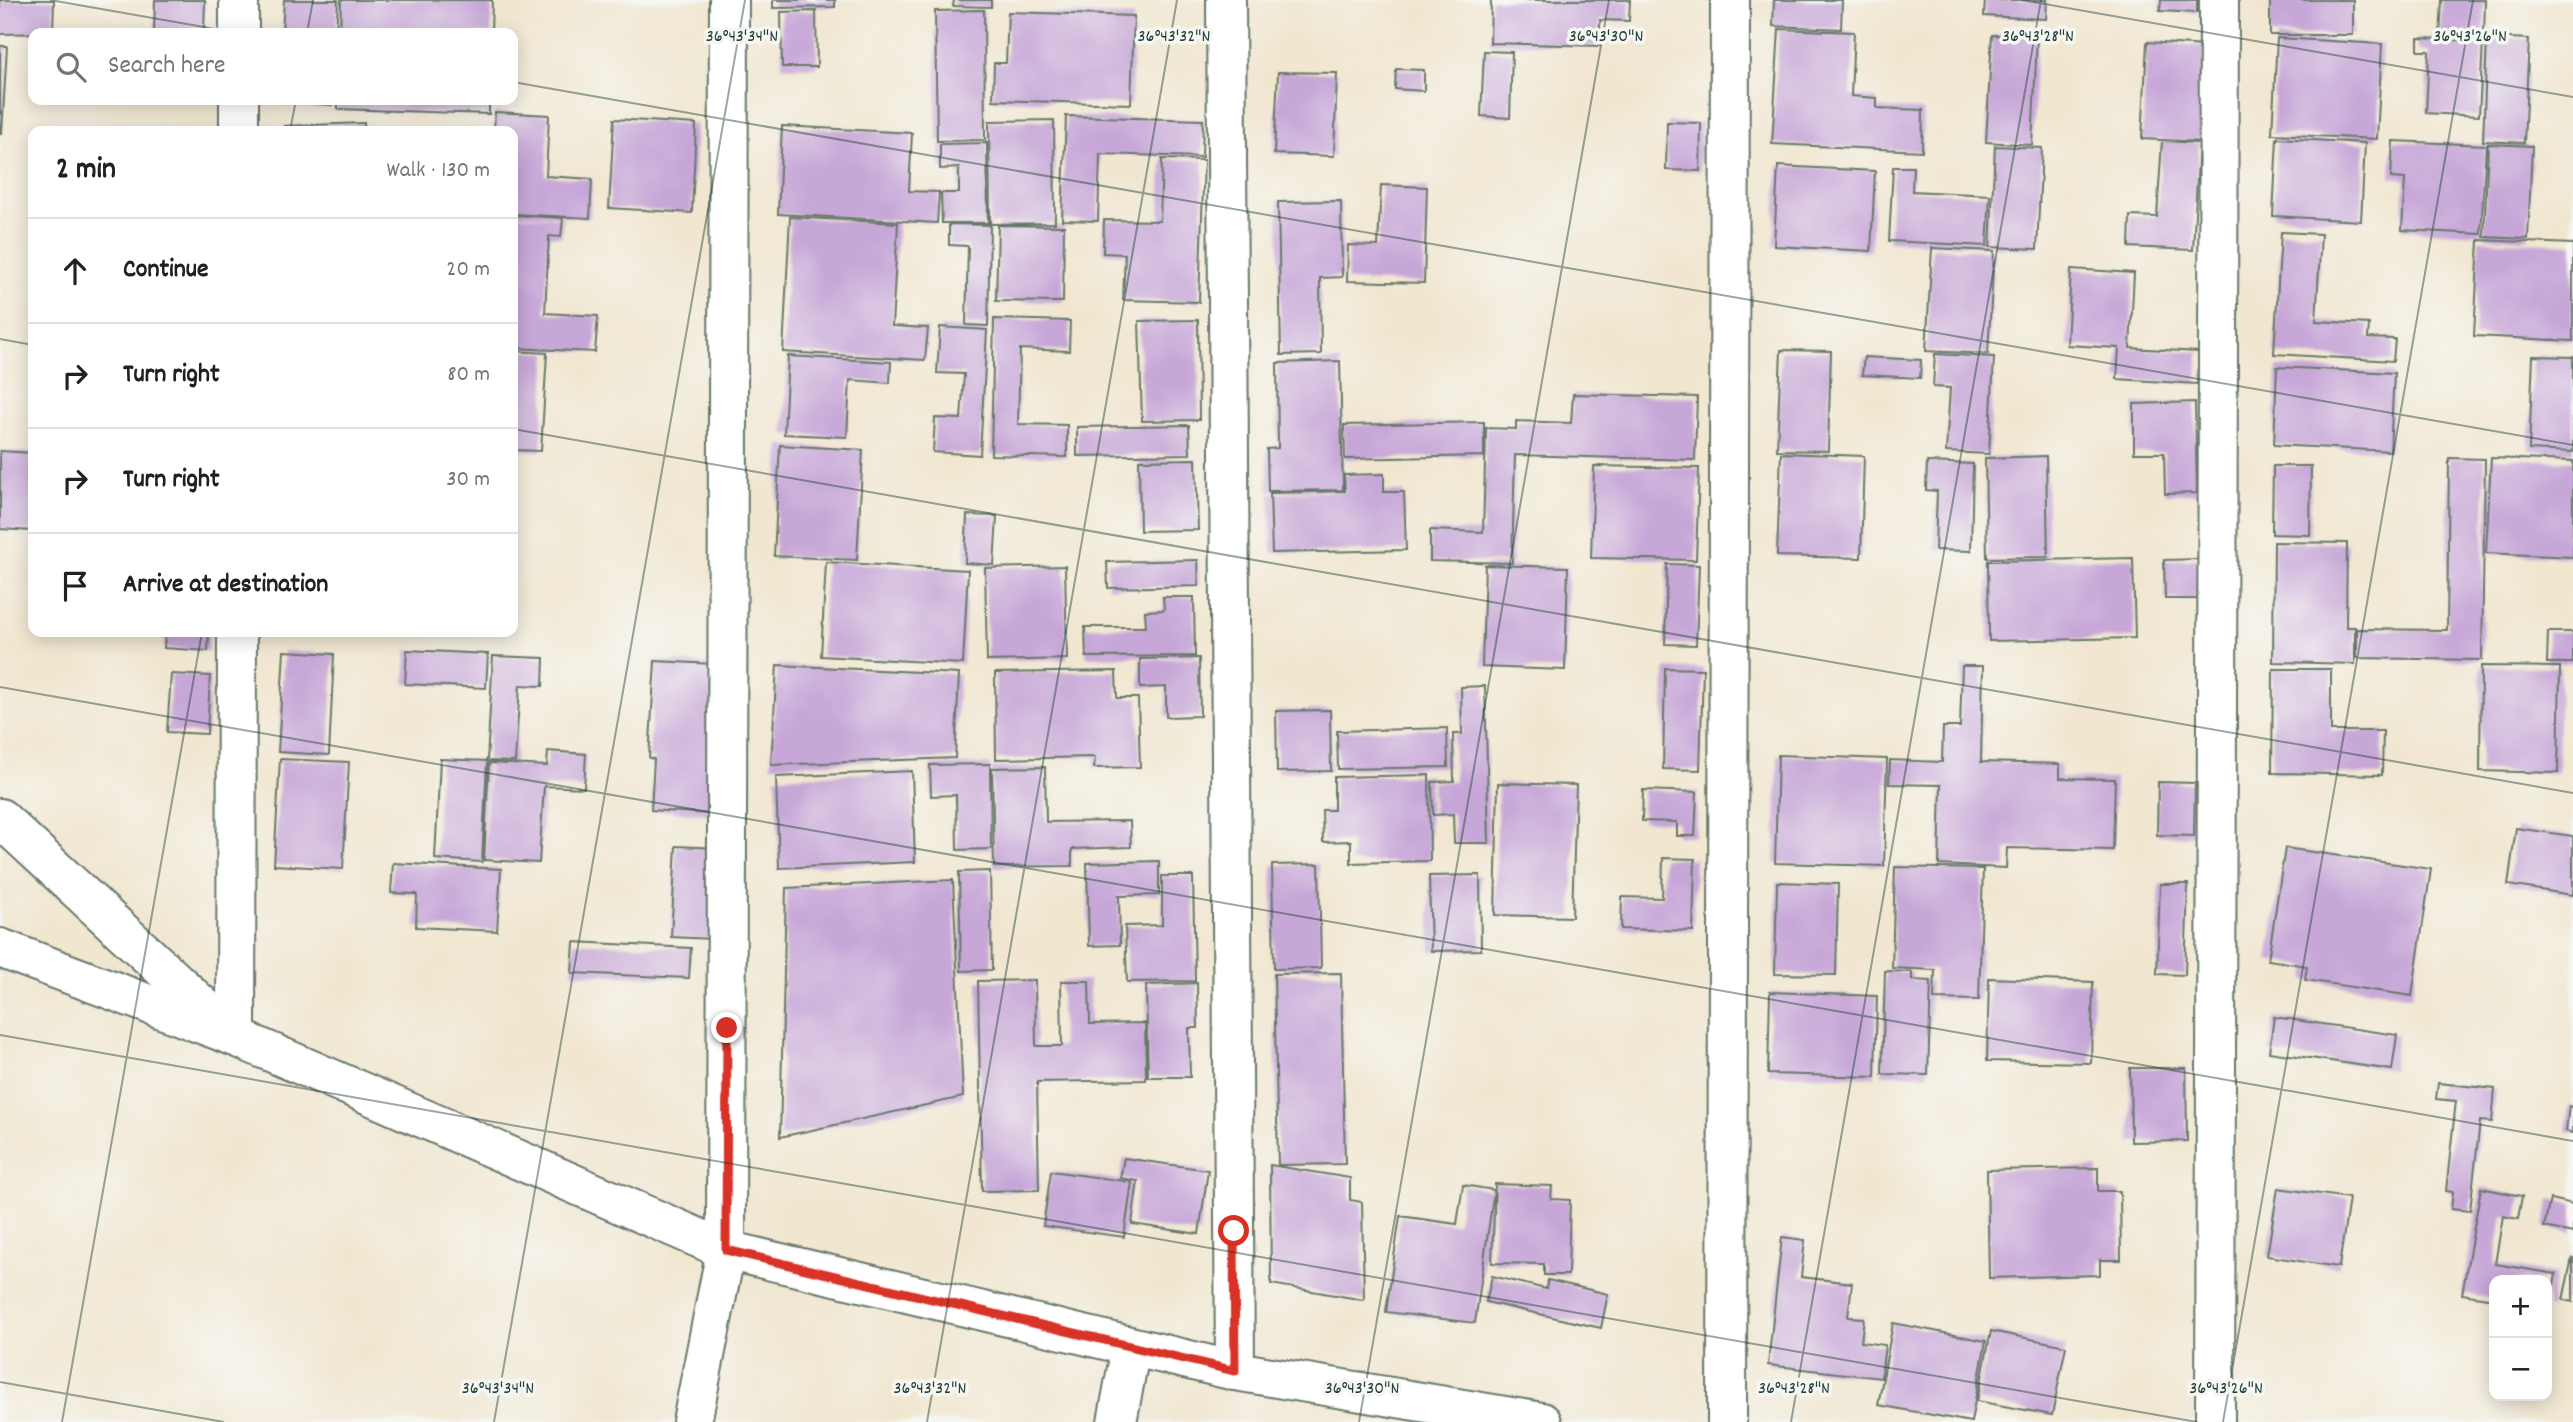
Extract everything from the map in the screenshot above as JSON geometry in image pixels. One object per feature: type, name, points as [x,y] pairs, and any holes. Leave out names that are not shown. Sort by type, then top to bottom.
[{"type":"street","points":[[239,0],[239,28]]},
{"type":"street","points":[[692,1422],[726,1250],[729,0]]},
{"type":"street","points":[[1226,0],[1235,1371]]},
{"type":"street","points":[[1727,1422],[1730,0]]},
{"type":"street","points":[[2215,1422],[2219,0]]},
{"type":"street","points":[[239,105],[239,126]]},
{"type":"street","points":[[236,1037],[237,637]]},
{"type":"street","points":[[0,818],[236,1037]]},
{"type":"street","points":[[0,948],[236,1037],[726,1250],[1235,1371],[1542,1422]]},
{"type":"street","points":[[1117,1422],[1131,1347]]},
{"type":"building","points":[[0,0],[54,0],[53,28],[28,28],[28,33],[0,34]]},
{"type":"building","points":[[155,0],[205,0],[204,28],[154,28]]},
{"type":"building","points":[[284,0],[338,0],[336,28],[282,28]]},
{"type":"building","points":[[341,0],[492,0],[491,28],[340,28]]},
{"type":"building","points":[[773,0],[835,0],[835,7],[773,8]]},
{"type":"building","points":[[954,0],[991,0],[991,7],[953,6]]},
{"type":"building","points":[[1491,0],[1630,0],[1629,21],[1600,20],[1600,46],[1490,43]]},
{"type":"building","points":[[1774,0],[1842,0],[1841,29],[1773,26]]},
{"type":"building","points":[[1985,0],[2047,0],[2046,19],[1984,16]]},
{"type":"building","points":[[2161,0],[2197,0],[2197,13],[2160,11]]},
{"type":"building","points":[[2270,0],[2353,0],[2353,35],[2270,35]]},
{"type":"building","points":[[2442,0],[2485,0],[2484,38],[2440,36]]},
{"type":"building","points":[[984,10],[985,140],[937,141],[935,11]]},
{"type":"building","points":[[816,11],[817,67],[782,67],[781,12]]},
{"type":"building","points":[[1008,12],[1134,16],[1131,104],[993,100],[994,63],[1006,63]]},
{"type":"building","points":[[1779,29],[1854,32],[1851,96],[1877,98],[1877,108],[1923,110],[1922,151],[1772,144]]},
{"type":"building","points":[[1992,35],[2037,37],[2032,145],[1986,142]]},
{"type":"building","points":[[2487,37],[2529,39],[2524,143],[2483,141]]},
{"type":"building","points":[[2277,38],[2382,44],[2377,139],[2272,134]]},
{"type":"building","points":[[2418,38],[2483,41],[2479,116],[2426,113],[2429,51],[2418,51]]},
{"type":"building","points":[[2147,42],[2205,46],[2200,142],[2142,139]]},
{"type":"building","points":[[0,46],[7,46],[2,133],[0,133]]},
{"type":"building","points":[[1484,51],[1512,52],[1510,118],[1481,116]]},
{"type":"building","points":[[1396,69],[1424,70],[1424,91],[1395,89]]},
{"type":"building","points":[[1278,72],[1337,73],[1334,156],[1274,154]]},
{"type":"building","points":[[338,105],[489,105],[489,114],[338,109]]},
{"type":"building","points":[[495,112],[549,115],[546,176],[592,179],[590,218],[518,214],[518,126],[494,126]]},
{"type":"building","points":[[1066,116],[1203,120],[1202,157],[1100,154],[1098,221],[1062,220]]},
{"type":"building","points":[[614,119],[696,124],[692,213],[609,208]]},
{"type":"building","points":[[1054,120],[1055,223],[990,224],[989,121]]},
{"type":"building","points":[[1667,122],[1701,123],[1700,171],[1666,170]]},
{"type":"building","points":[[364,123],[364,126],[284,126]]},
{"type":"building","points":[[782,126],[912,133],[909,191],[939,192],[937,223],[778,214]]},
{"type":"building","points":[[2277,138],[2365,143],[2361,221],[2273,216]]},
{"type":"building","points":[[2162,141],[2199,143],[2193,250],[2129,247],[2130,216],[2157,217]]},
{"type":"building","points":[[2393,141],[2486,145],[2481,234],[2402,230],[2405,179],[2391,178]]},
{"type":"building","points":[[987,143],[988,223],[942,223],[941,193],[959,193],[959,168],[940,169],[940,144]]},
{"type":"building","points":[[2488,144],[2532,146],[2528,239],[2484,237]]},
{"type":"building","points":[[1995,146],[2042,148],[2037,249],[1990,247]]},
{"type":"building","points":[[1162,159],[1204,160],[1199,302],[1123,300],[1125,254],[1103,253],[1104,220],[1160,221]]},
{"type":"building","points":[[1778,166],[1875,171],[1871,251],[1774,246]]},
{"type":"building","points":[[1893,167],[1913,167],[1912,191],[1990,195],[1987,246],[1889,241]]},
{"type":"building","points":[[1381,185],[1427,187],[1424,283],[1347,281],[1348,245],[1378,246]]},
{"type":"building","points":[[1341,201],[1342,277],[1320,278],[1321,354],[1281,355],[1278,202]]},
{"type":"building","points":[[518,215],[563,218],[561,237],[549,236],[545,313],[598,316],[595,352],[518,348]]},
{"type":"building","points":[[790,217],[898,223],[892,326],[928,328],[925,360],[783,352]]},
{"type":"building","points":[[949,224],[990,225],[988,326],[966,325],[968,246],[949,245]]},
{"type":"building","points":[[998,225],[1064,226],[1063,302],[996,301]]},
{"type":"building","points":[[2281,232],[2321,234],[2316,321],[2369,324],[2368,338],[2395,339],[2393,361],[2274,354]]},
{"type":"building","points":[[2479,240],[2573,244],[2573,341],[2474,336]]},
{"type":"building","points":[[1932,248],[1994,251],[1988,354],[1926,351]]},
{"type":"building","points":[[2071,269],[2134,273],[2130,348],[2199,352],[2197,384],[2117,379],[2119,348],[2067,345]]},
{"type":"building","points":[[994,319],[1070,321],[1069,351],[1020,349],[1018,424],[1067,425],[1067,457],[991,455]]},
{"type":"building","points":[[1198,320],[1199,420],[1142,421],[1139,321]]},
{"type":"building","points":[[940,327],[987,330],[980,455],[933,452],[935,418],[961,419],[964,374],[937,373]]},
{"type":"building","points":[[1781,350],[1831,351],[1828,451],[1777,450]]},
{"type":"building","points":[[518,351],[547,353],[541,451],[518,450]]},
{"type":"building","points":[[1935,354],[1994,357],[1989,454],[1946,452],[1950,388],[1933,387]]},
{"type":"building","points":[[788,356],[891,362],[890,383],[850,380],[847,437],[784,434]]},
{"type":"building","points":[[2533,356],[2573,357],[2573,452],[2529,450]]},
{"type":"building","points":[[1864,357],[1921,360],[1920,378],[1862,375]]},
{"type":"building","points":[[1340,361],[1343,490],[1268,491],[1267,449],[1278,448],[1277,363]]},
{"type":"building","points":[[2277,367],[2394,373],[2390,451],[2274,445]]},
{"type":"building","points":[[1573,394],[1697,397],[1695,460],[1515,455],[1512,563],[1430,561],[1430,530],[1483,532],[1486,428],[1516,429],[1516,421],[1571,423]]},
{"type":"building","points":[[2195,402],[2197,493],[2165,494],[2164,453],[2134,453],[2134,404]]},
{"type":"building","points":[[1484,422],[1484,456],[1345,459],[1344,425]]},
{"type":"building","points":[[1189,425],[1190,454],[1077,456],[1077,427]]},
{"type":"building","points":[[780,445],[863,450],[857,560],[774,556]]},
{"type":"building","points":[[0,451],[28,453],[28,531],[0,529]]},
{"type":"building","points":[[1781,453],[1864,456],[1861,558],[1777,556]]},
{"type":"building","points":[[2046,456],[2048,557],[1987,558],[1985,458]]},
{"type":"building","points":[[2449,458],[2485,459],[2482,660],[2357,658],[2357,629],[2447,630]]},
{"type":"building","points":[[2491,458],[2573,461],[2573,557],[2486,553]]},
{"type":"building","points":[[1196,459],[1198,530],[1140,531],[1139,460]]},
{"type":"building","points":[[1927,462],[1973,464],[1971,551],[1935,550],[1937,491],[1926,490]]},
{"type":"building","points":[[1594,466],[1699,468],[1696,560],[1591,558]]},
{"type":"building","points":[[2273,466],[2311,466],[2310,535],[2272,534]]},
{"type":"building","points":[[1384,474],[1384,492],[1404,492],[1406,550],[1272,553],[1270,493],[1345,491],[1344,475]]},
{"type":"building","points":[[967,515],[997,516],[994,565],[965,563]]},
{"type":"building","points":[[2274,542],[2347,543],[2346,627],[2355,627],[2355,664],[2273,662]]},
{"type":"building","points":[[2133,558],[2135,638],[1989,641],[1988,561]]},
{"type":"building","points":[[2198,559],[2199,599],[2165,599],[2164,560]]},
{"type":"building","points":[[1198,560],[1199,586],[1108,588],[1107,562]]},
{"type":"building","points":[[826,562],[968,570],[963,664],[821,656]]},
{"type":"building","points":[[1667,564],[1699,565],[1696,645],[1665,644]]},
{"type":"building","points":[[1485,565],[1568,567],[1565,670],[1482,667]]},
{"type":"building","points":[[1065,566],[1067,659],[987,661],[985,568]]},
{"type":"building","points":[[1163,597],[1194,597],[1195,656],[1086,657],[1085,627],[1146,627],[1145,611],[1164,610]]},
{"type":"building","points":[[2548,632],[2573,632],[2573,663],[2547,663]]},
{"type":"building","points":[[165,637],[209,637],[208,651],[164,648]]},
{"type":"building","points":[[407,650],[488,654],[486,688],[405,684]]},
{"type":"building","points":[[284,651],[334,654],[329,755],[278,752]]},
{"type":"building","points":[[493,656],[544,658],[543,686],[520,685],[515,762],[487,761]]},
{"type":"building","points":[[1199,658],[1200,716],[1166,717],[1166,687],[1140,688],[1140,659]]},
{"type":"building","points":[[655,661],[714,664],[711,814],[651,810],[654,759],[649,758]]},
{"type":"building","points":[[777,665],[959,674],[955,758],[771,765]]},
{"type":"building","points":[[1962,666],[1983,666],[1981,762],[2060,764],[2060,778],[2115,779],[2113,850],[2007,848],[2006,868],[1939,865],[1941,785],[1889,784],[1890,760],[1942,762],[1943,727],[1960,727]]},
{"type":"building","points":[[2481,666],[2560,667],[2558,773],[2480,771]]},
{"type":"building","points":[[1665,668],[1703,669],[1700,770],[1663,769]]},
{"type":"building","points":[[2273,669],[2331,669],[2331,731],[2383,731],[2382,775],[2272,773]]},
{"type":"building","points":[[1116,671],[1117,698],[1138,698],[1140,767],[1094,768],[1095,757],[996,759],[995,673]]},
{"type":"building","points":[[171,674],[210,676],[207,734],[167,732]]},
{"type":"building","points":[[1485,686],[1489,843],[1454,843],[1453,814],[1433,815],[1432,782],[1454,781],[1453,734],[1462,734],[1461,687]]},
{"type":"building","points":[[1330,710],[1331,771],[1277,772],[1276,711]]},
{"type":"building","points":[[1447,728],[1448,767],[1338,769],[1337,731]]},
{"type":"building","points":[[548,751],[586,754],[584,788],[544,786],[539,863],[484,860],[489,763],[547,766]]},
{"type":"building","points":[[1778,755],[1887,759],[1884,866],[1775,863]]},
{"type":"building","points":[[280,759],[349,762],[343,869],[274,865]]},
{"type":"building","points":[[440,759],[487,761],[482,862],[435,859]]},
{"type":"building","points":[[990,764],[991,849],[957,850],[956,795],[931,796],[930,765]]},
{"type":"building","points":[[1045,767],[1046,822],[1130,821],[1131,847],[1072,849],[1072,866],[994,867],[992,768]]},
{"type":"building","points":[[912,771],[915,862],[779,868],[776,777]]},
{"type":"building","points":[[1429,775],[1430,861],[1351,863],[1351,841],[1323,842],[1322,810],[1334,810],[1334,777]]},
{"type":"building","points":[[2158,782],[2195,783],[2194,836],[2157,835]]},
{"type":"building","points":[[1498,783],[1576,785],[1572,917],[1495,915]]},
{"type":"building","points":[[1643,790],[1697,792],[1695,836],[1677,836],[1677,822],[1642,821]]},
{"type":"building","points":[[2516,828],[2573,836],[2573,895],[2508,885]]},
{"type":"building","points":[[676,846],[718,848],[713,939],[671,937]]},
{"type":"building","points":[[2285,848],[2431,869],[2412,996],[2305,980],[2307,966],[2268,960]]},
{"type":"building","points":[[1663,858],[1695,859],[1693,931],[1621,929],[1622,897],[1662,898]]},
{"type":"building","points":[[1159,861],[1159,895],[1119,896],[1120,945],[1089,946],[1087,863]]},
{"type":"building","points":[[393,863],[501,869],[497,931],[416,927],[417,894],[391,893]]},
{"type":"building","points":[[1319,864],[1321,968],[1274,969],[1272,865]]},
{"type":"building","points":[[1895,867],[1983,869],[1979,1000],[1934,999],[1935,970],[1892,968]]},
{"type":"building","points":[[990,871],[992,970],[961,971],[959,872]]},
{"type":"building","points":[[1480,875],[1481,950],[1431,951],[1429,876]]},
{"type":"building","points":[[1162,876],[1193,876],[1195,981],[1127,982],[1125,926],[1162,925]]},
{"type":"building","points":[[953,880],[963,1097],[780,1137],[786,888]]},
{"type":"building","points":[[1777,882],[1838,884],[1836,975],[1775,974]]},
{"type":"building","points":[[2160,884],[2188,884],[2185,975],[2157,974]]},
{"type":"building","points":[[574,942],[691,948],[689,978],[572,973]]},
{"type":"building","points":[[1885,971],[1912,972],[1912,980],[1931,981],[1928,1075],[1882,1074]]},
{"type":"building","points":[[1341,973],[1345,1164],[1278,1165],[1274,974]]},
{"type":"building","points":[[1989,978],[2093,982],[2091,1063],[1987,1061]]},
{"type":"building","points":[[1035,980],[1036,1046],[1062,1046],[1061,981],[1089,981],[1090,1024],[1145,1023],[1146,1080],[1037,1082],[1039,1190],[982,1191],[978,981]]},
{"type":"building","points":[[1197,983],[1198,1028],[1189,1028],[1190,1077],[1148,1077],[1146,985]]},
{"type":"building","points":[[1770,992],[1877,996],[1875,1077],[1768,1074]]},
{"type":"building","points":[[2274,1017],[2397,1035],[2392,1070],[2269,1052]]},
{"type":"building","points":[[2130,1068],[2186,1068],[2187,1141],[2131,1142]]},
{"type":"building","points":[[2438,1083],[2495,1089],[2492,1122],[2480,1121],[2470,1211],[2451,1209],[2453,1192],[2446,1191],[2456,1101],[2436,1099]]},
{"type":"building","points":[[2569,1106],[2573,1107],[2573,1133],[2566,1131]]},
{"type":"building","points":[[1124,1158],[1208,1170],[1199,1234],[1132,1224],[1138,1181],[1120,1178]]},
{"type":"building","points":[[1270,1165],[1350,1178],[1350,1200],[1362,1202],[1364,1300],[1271,1284]]},
{"type":"building","points":[[2098,1168],[2098,1191],[2120,1191],[2121,1260],[2100,1260],[2100,1275],[1989,1278],[1987,1170]]},
{"type":"building","points":[[1051,1171],[1132,1182],[1124,1237],[1043,1226]]},
{"type":"building","points":[[1495,1184],[1552,1186],[1551,1199],[1570,1200],[1568,1275],[1544,1275],[1544,1264],[1492,1263]]},
{"type":"building","points":[[1463,1185],[1494,1190],[1475,1323],[1386,1312],[1400,1216],[1457,1224]]},
{"type":"building","points":[[2278,1188],[2349,1198],[2339,1267],[2267,1256]]},
{"type":"building","points":[[2481,1188],[2522,1196],[2518,1219],[2503,1216],[2495,1264],[2556,1274],[2552,1297],[2552,1275],[2489,1275],[2489,1298],[2462,1294]]},
{"type":"building","points":[[2550,1199],[2573,1204],[2573,1233],[2544,1227]]},
{"type":"building","points":[[1782,1237],[1805,1240],[1801,1277],[1852,1283],[1848,1317],[1864,1318],[1861,1342],[1885,1345],[1881,1378],[1768,1365]]},
{"type":"building","points":[[2573,1258],[2573,1302],[2563,1300]]},
{"type":"building","points":[[1492,1276],[1546,1289],[1548,1280],[1608,1294],[1601,1328],[1486,1302]]},
{"type":"building","points":[[1893,1323],[1986,1341],[1971,1422],[1878,1405]]},
{"type":"building","points":[[1991,1331],[2066,1346],[2052,1415],[1977,1401]]},
{"type":"route","points":[[727,1028],[726,1250],[1235,1371],[1234,1231]]}]
